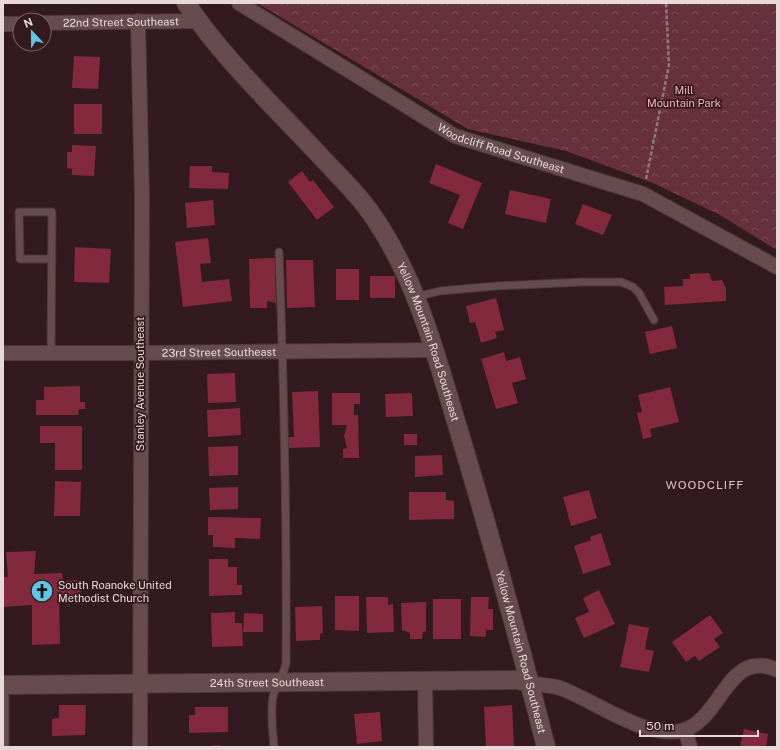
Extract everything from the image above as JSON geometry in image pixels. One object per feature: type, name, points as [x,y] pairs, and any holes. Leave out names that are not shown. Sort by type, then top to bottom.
[{"type":"street","name":"Yellow Mountain Road Southeast","points":[[186,3],[213,41],[349,187],[372,215],[392,245],[416,297],[434,350],[476,488],[546,747]]},
{"type":"street","name":"Woodcliff Road Southeast","points":[[238,3],[456,136],[644,194],[777,267]]},
{"type":"street","name":"Stanley Avenue Southeast","points":[[138,21],[142,197],[140,354],[140,747]]},
{"type":"street","name":"22nd Street Southeast","points":[[52,23],[198,21]]},
{"type":"street","name":"23rd Street Southeast","points":[[3,352],[140,354],[434,350]]},
{"type":"street","points":[[530,684],[558,688],[609,713],[663,732],[685,730],[700,721],[739,673],[748,667],[759,665],[777,670]]},
{"type":"street","name":"24th Street Southeast","points":[[4,685],[518,680],[530,684]]},
{"type":"street","points":[[425,681],[426,747]]},
{"type":"street","points":[[685,730],[690,747]]},
{"type":"lane","points":[[51,352],[52,259],[52,212],[19,212],[20,259],[52,259]]},
{"type":"lane","points":[[274,747],[272,699],[275,690],[280,683],[286,663],[283,351],[279,252]]},
{"type":"lane","points":[[416,297],[440,291],[496,286],[583,282],[622,282],[633,287],[639,293],[654,320]]},
{"type":"lane","points":[[4,685],[5,747]]},
{"type":"path","points":[[644,194],[669,65],[666,3]]},
{"type":"green space","name":"Mill Mountain Park","points":[[257,3],[777,3],[777,248],[775,249],[720,215],[653,183],[566,151],[468,129]]},
{"type":"building","points":[[74,56],[100,57],[98,89],[72,88]]},
{"type":"building","points":[[74,104],[102,104],[102,134],[74,134]]},
{"type":"building","points":[[72,145],[96,146],[94,176],[72,175],[72,169],[67,168],[67,152],[72,152]]},
{"type":"building","points":[[436,164],[482,183],[463,229],[448,223],[460,195],[429,183]]},
{"type":"building","points":[[190,166],[212,166],[212,172],[229,173],[228,189],[189,188]]},
{"type":"building","points":[[302,171],[310,182],[313,180],[334,207],[317,220],[288,182]]},
{"type":"building","points":[[510,190],[551,199],[546,223],[505,214]]},
{"type":"building","points":[[213,200],[215,225],[187,228],[185,203]]},
{"type":"building","points":[[583,204],[612,215],[603,235],[575,224]]},
{"type":"building","points":[[208,238],[211,263],[200,264],[202,282],[229,279],[232,301],[183,307],[175,242]]},
{"type":"building","points":[[75,247],[111,249],[109,283],[74,282]]},
{"type":"building","points":[[275,258],[276,303],[267,301],[267,308],[250,308],[249,259]]},
{"type":"building","points":[[286,260],[313,260],[315,307],[287,308]]},
{"type":"building","points":[[336,269],[359,269],[359,300],[336,300]]},
{"type":"building","points":[[709,273],[712,281],[722,280],[726,289],[726,301],[665,305],[664,287],[683,286],[683,279],[690,279],[690,274]]},
{"type":"building","points":[[370,276],[395,276],[395,298],[370,298]]},
{"type":"building","points":[[496,298],[504,330],[495,332],[497,338],[481,343],[475,322],[470,323],[466,306]]},
{"type":"building","points":[[672,326],[677,348],[650,354],[645,332]]},
{"type":"building","points":[[504,352],[506,361],[520,357],[526,379],[512,383],[518,403],[496,409],[481,359]]},
{"type":"building","points":[[235,373],[236,402],[208,403],[207,374]]},
{"type":"building","points":[[80,386],[80,402],[85,402],[85,409],[79,409],[78,415],[36,415],[36,400],[44,400],[44,387]]},
{"type":"building","points":[[670,387],[679,422],[650,429],[652,437],[643,439],[637,413],[642,412],[638,395]]},
{"type":"building","points":[[318,391],[320,447],[287,448],[287,437],[294,437],[292,392]]},
{"type":"building","points":[[332,393],[360,393],[360,404],[354,404],[354,415],[358,415],[359,458],[343,458],[343,449],[347,448],[344,436],[347,425],[332,425]]},
{"type":"building","points":[[412,393],[413,416],[386,417],[385,394]]},
{"type":"building","points":[[240,408],[241,435],[208,437],[207,410]]},
{"type":"building","points":[[40,426],[82,426],[82,470],[55,470],[55,443],[40,443]]},
{"type":"building","points":[[404,434],[417,434],[417,445],[404,445]]},
{"type":"building","points":[[238,446],[238,475],[209,476],[208,447]]},
{"type":"building","points":[[442,455],[443,475],[415,477],[415,456]]},
{"type":"building","points":[[55,481],[81,482],[80,516],[54,516]]},
{"type":"building","points":[[238,487],[238,509],[210,510],[209,488]]},
{"type":"building","points":[[589,490],[597,518],[571,526],[563,497]]},
{"type":"building","points":[[409,492],[446,492],[446,500],[454,501],[454,519],[409,520]]},
{"type":"building","points":[[208,517],[261,518],[260,539],[235,538],[235,548],[213,547],[213,535],[208,535]]},
{"type":"building","points":[[601,533],[611,565],[583,574],[574,546],[591,540],[590,537]]},
{"type":"building","name":"South Roanoke United Methodist Church","points":[[36,551],[34,574],[62,573],[63,581],[81,580],[81,601],[59,602],[60,644],[32,645],[32,605],[3,607],[3,577],[8,577],[6,552]]},
{"type":"building","points":[[209,559],[228,559],[228,567],[237,567],[237,585],[242,585],[242,595],[209,596]]},
{"type":"building","points":[[599,590],[615,624],[584,638],[575,618],[589,612],[583,598]]},
{"type":"building","points":[[335,596],[359,596],[359,631],[335,630]]},
{"type":"building","points":[[366,597],[388,597],[388,605],[393,604],[394,632],[367,633]]},
{"type":"building","points":[[471,597],[489,597],[488,609],[493,609],[493,630],[486,630],[486,637],[470,636]]},
{"type":"building","points":[[433,599],[461,599],[461,639],[433,639]]},
{"type":"building","points":[[426,602],[426,631],[423,632],[422,639],[410,639],[410,633],[402,630],[401,603]]},
{"type":"building","points":[[322,606],[323,633],[320,634],[320,640],[296,641],[295,607]]},
{"type":"building","points":[[235,612],[235,623],[242,623],[243,646],[212,647],[211,613]]},
{"type":"building","points":[[244,613],[263,614],[263,632],[243,632]]},
{"type":"building","points":[[710,615],[723,633],[714,639],[720,647],[699,661],[695,656],[686,662],[672,642]]},
{"type":"building","points":[[629,624],[649,628],[645,649],[654,651],[649,672],[620,667]]},
{"type":"building","points":[[59,705],[86,705],[85,735],[52,736],[52,719],[59,718]]},
{"type":"building","points":[[512,705],[514,747],[486,747],[484,707]]},
{"type":"building","points":[[195,707],[228,707],[228,732],[189,733],[189,715],[195,715]]},
{"type":"building","points":[[380,712],[382,741],[357,744],[354,714]]},
{"type":"building","points":[[744,729],[768,734],[766,747],[740,747]]},
{"type":"building","points":[[220,745],[221,747],[208,747],[208,746]]},
{"type":"place","name":"South Roanoke United Methodist Church","points":[[42,591]]},
{"type":"district","name":"WOODCLIFF","points":[[705,485]]}]
